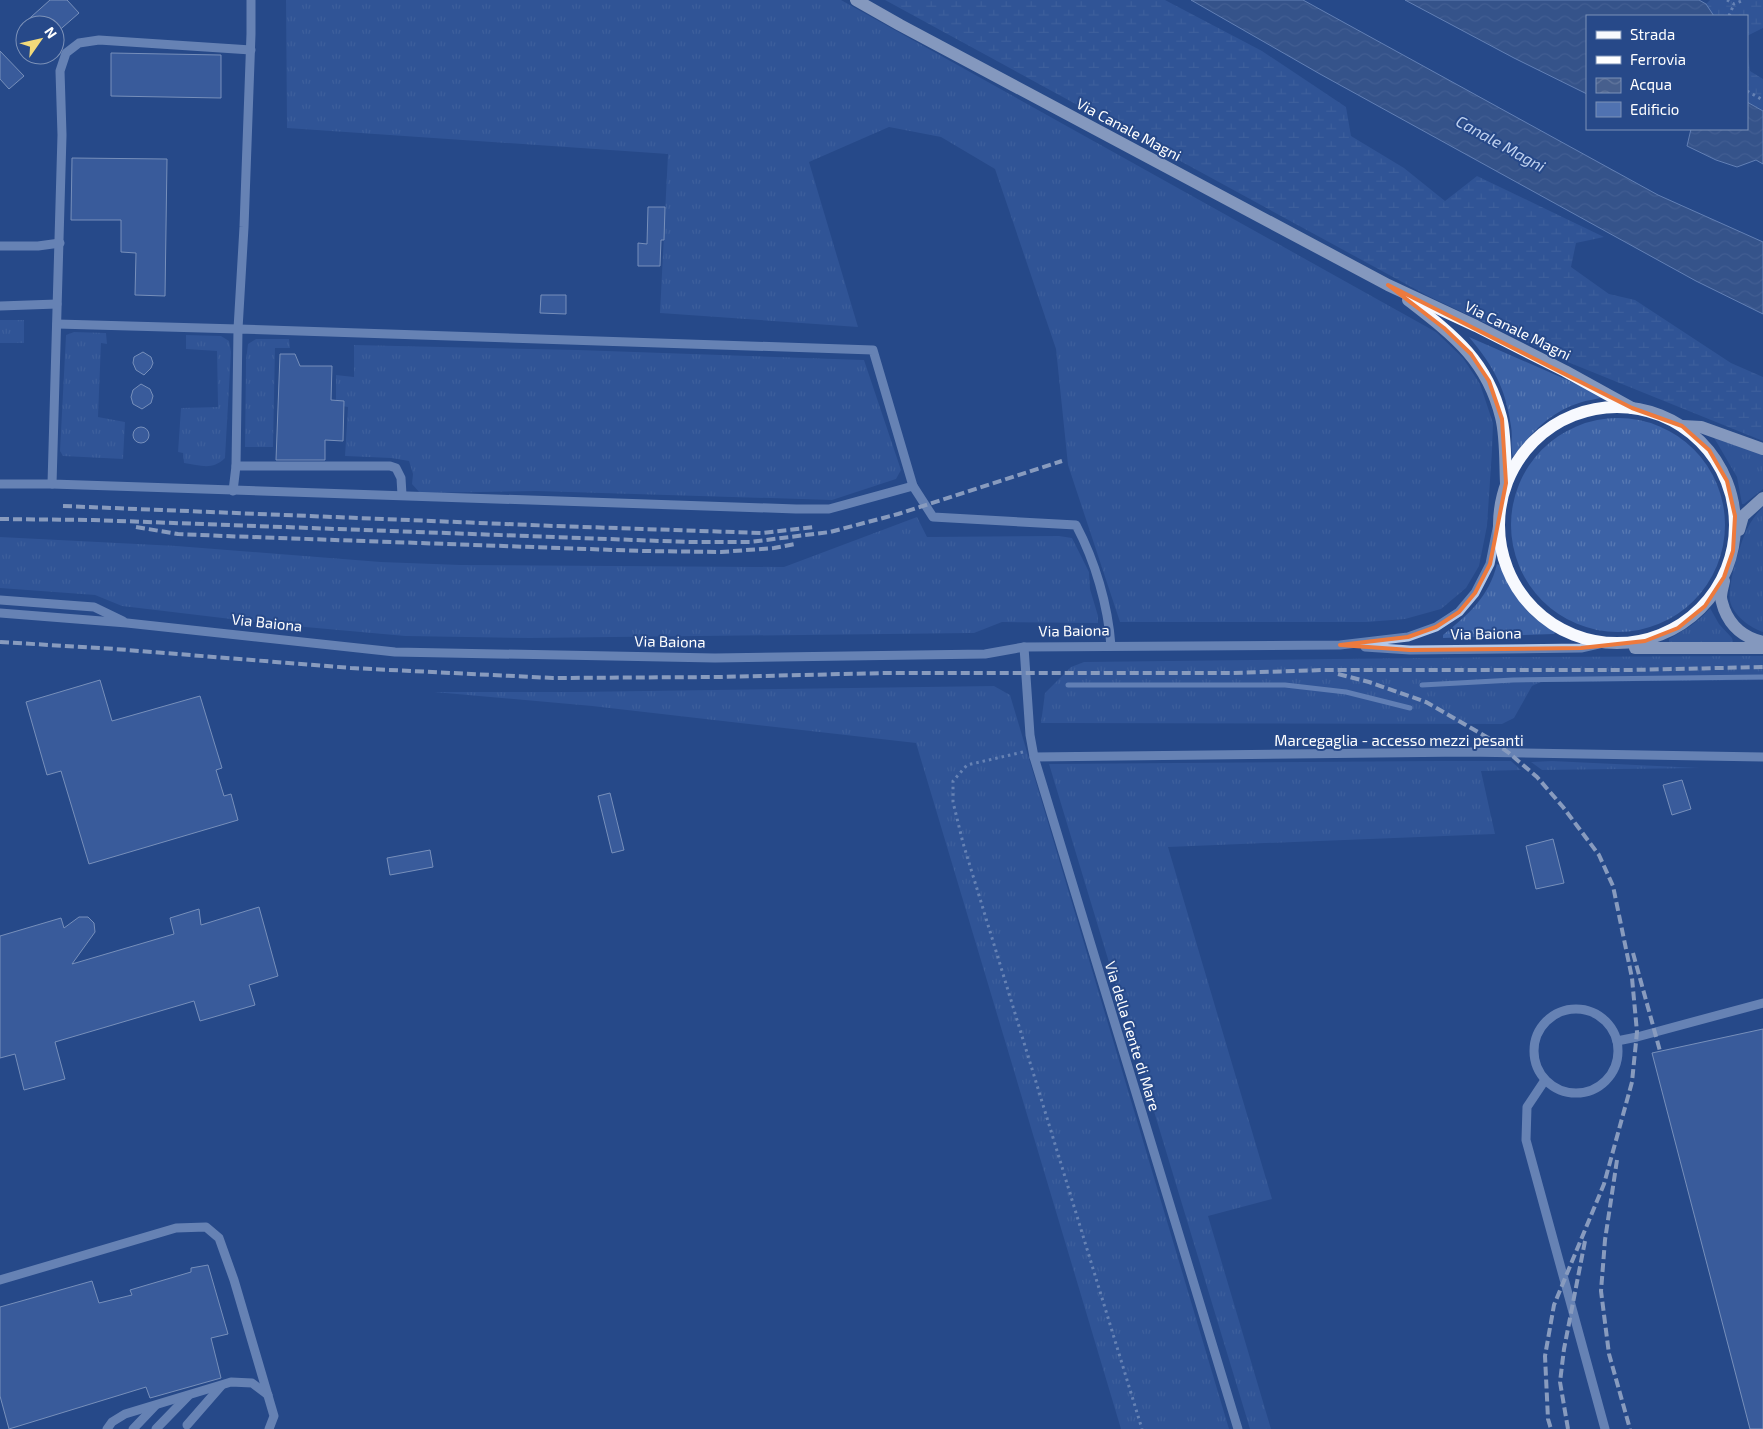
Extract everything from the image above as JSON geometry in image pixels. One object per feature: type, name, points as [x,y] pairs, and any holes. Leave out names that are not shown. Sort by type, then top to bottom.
[{"type":"main road","name":"Via Canale Magni","points":[[856,0],[918,35],[1388,285],[1565,371],[1632,408]]},
{"type":"main road","name":"Via Canale Magni","points":[[1388,285],[1444,328],[1471,354],[1489,381],[1502,419],[1506,483]]},
{"type":"main road","points":[[1724,577],[1705,606],[1678,628],[1645,641],[1606,644],[1570,634],[1540,616],[1517,590],[1503,558],[1498,524],[1500,503],[1506,483],[1521,455],[1543,432],[1570,416],[1601,408],[1632,408],[1658,414],[1682,426],[1709,450],[1727,481],[1735,516],[1733,551]]},
{"type":"main road","points":[[1682,426],[1701,427],[1763,449]]},
{"type":"main road","points":[[1763,498],[1743,516],[1724,577],[1721,599],[1729,619],[1740,632],[1753,640],[1763,642]]},
{"type":"main road","name":"Via Baiona","points":[[1606,644],[1636,648],[1763,648]]},
{"type":"street","points":[[233,491],[236,466],[238,329],[244,228],[251,50],[251,0]]},
{"type":"street","points":[[52,484],[60,243],[62,135],[60,71],[66,53],[79,43],[99,40],[251,50]]},
{"type":"street","points":[[0,246],[38,246],[60,243]]},
{"type":"street","points":[[0,306],[57,304]]},
{"type":"street","points":[[57,324],[873,350],[913,486],[933,517],[1076,525],[1088,548],[1109,621],[1111,646]]},
{"type":"street","points":[[236,466],[390,466],[396,468],[401,478],[402,495]]},
{"type":"street","points":[[0,484],[52,484],[821,509],[913,486]]},
{"type":"street","name":"Via Baiona","points":[[0,613],[127,623],[396,652],[715,658],[985,654],[1024,647],[1340,644],[1408,637],[1436,627],[1459,612],[1475,593],[1490,564],[1498,524]]},
{"type":"street","points":[[0,600],[94,607],[127,623]]},
{"type":"street","name":"Via Baiona","points":[[1340,644],[1410,650],[1581,648],[1606,644]]},
{"type":"street","name":"Via della Gente di Mare","points":[[1024,647],[1033,753],[1238,1429]]},
{"type":"street","name":"Marcegaglia - accesso mezzi pesanti","points":[[1033,753],[1466,752],[1763,757]]},
{"type":"street","points":[[1617,1041],[1637,1038],[1763,1003]]},
{"type":"street","points":[[1568,1009],[1581,1009],[1593,1012],[1604,1019],[1612,1029],[1617,1041],[1618,1054],[1616,1066],[1610,1077],[1590,1091],[1578,1094],[1554,1088],[1537,1069],[1534,1057],[1534,1044],[1538,1032],[1546,1021],[1556,1013],[1568,1009]]},
{"type":"street","points":[[1545,1080],[1527,1107],[1526,1140],[1605,1429]]},
{"type":"street","points":[[0,1280],[176,1228],[206,1227],[219,1238],[234,1280],[274,1416],[269,1429]]},
{"type":"street","points":[[107,1429],[112,1422],[125,1414],[231,1382],[252,1383],[268,1395]]},
{"type":"street","points":[[187,1424],[223,1384]]},
{"type":"street","points":[[156,1429],[190,1394]]},
{"type":"street","points":[[133,1429],[156,1404]]},
{"type":"path","points":[[1727,0],[1734,4]]},
{"type":"path","points":[[1729,15],[1734,4],[1744,0]]},
{"type":"path","points":[[1748,92],[1763,100]]},
{"type":"path","points":[[1033,753],[967,765],[953,782],[952,802],[1142,1429]]},
{"type":"highlighted area","points":[[1388,285],[1632,408],[1682,426],[1709,450],[1727,481],[1735,516],[1733,551],[1724,577],[1705,606],[1678,628],[1645,641],[1581,648],[1410,650],[1340,645],[1408,637],[1436,627],[1459,612],[1475,593],[1490,564],[1506,483],[1502,419],[1489,381],[1471,354],[1444,328]]},
{"type":"green space","points":[[286,0],[841,0],[1436,332],[1463,358],[1480,384],[1493,423],[1487,526],[1479,566],[1466,588],[1441,609],[1405,619],[1367,622],[1120,622],[1068,465],[1056,349],[995,169],[941,137],[889,127],[809,162],[858,327],[660,313],[668,154],[287,128]]},
{"type":"green space","points":[[885,0],[1165,0],[1262,51],[1346,107],[1351,136],[1404,168],[1445,201],[1477,176],[1604,237],[1576,243],[1571,267],[1609,294],[1635,300],[1731,363],[1763,377],[1763,441],[1570,363],[1426,295]]},
{"type":"green space","points":[[1710,0],[1763,0],[1763,28],[1748,36],[1748,15],[1713,15],[1706,4]]},
{"type":"green space","points":[[1748,56],[1750,71],[1763,79],[1763,111],[1748,103]]},
{"type":"green space","points":[[0,320],[24,320],[24,343],[0,343]]},
{"type":"green space","points":[[74,332],[106,333],[107,344],[101,343],[98,417],[125,422],[123,459],[63,456],[60,451],[66,335]]},
{"type":"green space","points":[[186,335],[221,336],[229,341],[231,352],[225,458],[211,466],[184,463],[183,453],[178,452],[181,408],[218,407],[217,351],[186,349]]},
{"type":"green space","points":[[1469,337],[1606,397],[1582,402],[1559,412],[1534,432],[1513,457],[1511,426],[1502,389],[1492,368]]},
{"type":"green space","points":[[256,339],[289,339],[290,348],[275,348],[273,447],[245,447],[246,360],[248,344]]},
{"type":"green space","points":[[354,345],[578,350],[864,360],[901,470],[896,479],[832,500],[536,491],[420,493],[412,484],[413,474],[409,461],[391,458],[345,456],[348,407],[336,405],[336,375],[354,377]]},
{"type":"green space","points":[[1618,418],[1639,420],[1659,426],[1677,436],[1694,449],[1707,466],[1717,484],[1723,504],[1725,525],[1723,546],[1717,566],[1707,584],[1694,601],[1677,614],[1659,624],[1639,630],[1618,632],[1597,630],[1577,624],[1559,614],[1542,601],[1529,584],[1519,566],[1513,546],[1511,525],[1513,504],[1519,484],[1529,466],[1542,449],[1559,436],[1577,426],[1597,420]]},
{"type":"green space","points":[[1713,436],[1763,455],[1763,489],[1744,504],[1742,504],[1737,477]]},
{"type":"green space","points":[[1763,507],[1763,632],[1738,616],[1730,601],[1730,585],[1744,536],[1752,520]]},
{"type":"green space","points":[[917,517],[927,537],[1059,536],[1072,538],[1089,572],[1090,589],[1098,616],[1098,623],[1002,622],[974,633],[530,638],[405,636],[272,624],[122,606],[95,595],[0,588],[0,537],[177,546],[381,562],[461,565],[784,567]]},
{"type":"green space","points":[[1497,564],[1501,566],[1510,588],[1519,602],[1536,619],[1556,632],[1554,634],[1443,638],[1443,635],[1461,620],[1483,596]]},
{"type":"green space","points":[[1710,608],[1719,624],[1732,638],[1733,642],[1669,642],[1669,639],[1696,622]]},
{"type":"green space","points":[[1763,656],[1763,680],[1541,682],[1532,686],[1514,718],[1502,724],[1041,723],[1045,693],[1071,667],[1084,662]]},
{"type":"green space","points":[[994,686],[1010,695],[1229,1429],[1121,1429],[916,743],[592,706],[434,692],[575,692]]},
{"type":"green space","points":[[1511,761],[1521,770],[1481,771],[1495,834],[1168,847],[1272,1199],[1208,1216],[1271,1429],[1250,1429],[1049,764]]},
{"type":"green space","points":[[1552,761],[1700,768],[1542,770],[1531,762]]},
{"type":"water","name":"Canale Magni","points":[[1191,0],[1303,0],[1658,195],[1763,242],[1763,314],[1696,281],[1320,74]]},
{"type":"water","points":[[1405,0],[1699,0],[1706,4],[1713,15],[1586,15],[1586,94],[1514,58]]},
{"type":"water","points":[[1748,103],[1763,111],[1763,164],[1756,160],[1737,167],[1716,160],[1687,146],[1691,130],[1748,130]]},
{"type":"building","points":[[50,0],[67,0],[79,13],[65,25],[65,15],[33,15]]},
{"type":"building","points":[[0,51],[24,76],[9,89],[0,79]]},
{"type":"building","points":[[111,53],[221,55],[221,98],[111,96]]},
{"type":"building","points":[[72,158],[167,159],[165,296],[135,295],[136,253],[121,252],[121,220],[71,220]]},
{"type":"building","points":[[648,207],[665,207],[664,240],[661,240],[660,266],[638,266],[638,243],[647,244]]},
{"type":"building","points":[[541,295],[566,295],[566,314],[540,313]]},
{"type":"building","points":[[143,352],[151,357],[153,363],[144,375],[136,370],[133,363],[134,357]]},
{"type":"building","points":[[280,354],[295,354],[300,366],[332,366],[331,400],[344,401],[343,441],[325,440],[325,460],[276,460]]},
{"type":"building","points":[[141,384],[150,389],[153,396],[151,403],[142,409],[133,404],[131,397],[133,390]]},
{"type":"building","points":[[138,427],[144,427],[149,432],[147,441],[138,443],[133,438],[133,432]]},
{"type":"building","points":[[100,680],[112,721],[200,696],[222,768],[216,770],[224,796],[231,794],[238,820],[89,864],[61,771],[47,775],[26,702]]},
{"type":"building","points":[[1682,780],[1691,809],[1672,815],[1663,785]]},
{"type":"building","points":[[610,793],[624,850],[612,853],[598,796]]},
{"type":"building","points":[[1553,839],[1564,883],[1536,889],[1526,846]]},
{"type":"building","points":[[430,850],[433,867],[390,875],[387,858]]},
{"type":"building","points":[[259,907],[278,976],[249,985],[255,1005],[200,1021],[194,1001],[55,1042],[65,1079],[24,1090],[15,1054],[0,1058],[0,936],[61,918],[64,928],[79,917],[88,917],[94,923],[95,932],[72,964],[174,934],[170,918],[199,909],[201,925]]},
{"type":"building","points":[[1763,1029],[1763,1429],[1750,1429],[1652,1053]]},
{"type":"building","points":[[208,1265],[228,1334],[211,1338],[221,1378],[150,1398],[146,1387],[9,1429],[0,1396],[0,1307],[92,1281],[99,1303],[132,1295],[130,1290],[191,1272],[191,1268]]},
{"type":"waterway","points":[[1422,685],[1513,680],[1763,677]]},
{"type":"waterway","points":[[1068,685],[1285,685],[1346,692],[1410,708]]},
{"type":"railway","points":[[0,519],[93,520],[689,542],[750,542],[830,532],[898,514],[1062,461]]},
{"type":"railway","points":[[63,506],[762,533],[814,527]]},
{"type":"railway","points":[[136,527],[178,534],[643,551],[721,552],[774,548],[795,544]]},
{"type":"railway","points":[[0,642],[115,649],[351,668],[553,678],[720,677],[886,673],[1232,673],[1324,670],[1631,670],[1763,667]]},
{"type":"railway","points":[[1338,674],[1369,682],[1426,702],[1490,739],[1509,753],[1537,777],[1563,807],[1599,855],[1613,886],[1632,978],[1637,1032],[1632,1082],[1604,1184],[1554,1305],[1545,1356],[1548,1419],[1551,1429]]},
{"type":"railway","points":[[1633,953],[1660,1051]]},
{"type":"railway","points":[[1617,1160],[1605,1240],[1601,1291],[1609,1354],[1630,1429]]},
{"type":"railway","points":[[1568,1429],[1560,1382],[1564,1349],[1585,1241]]}]
